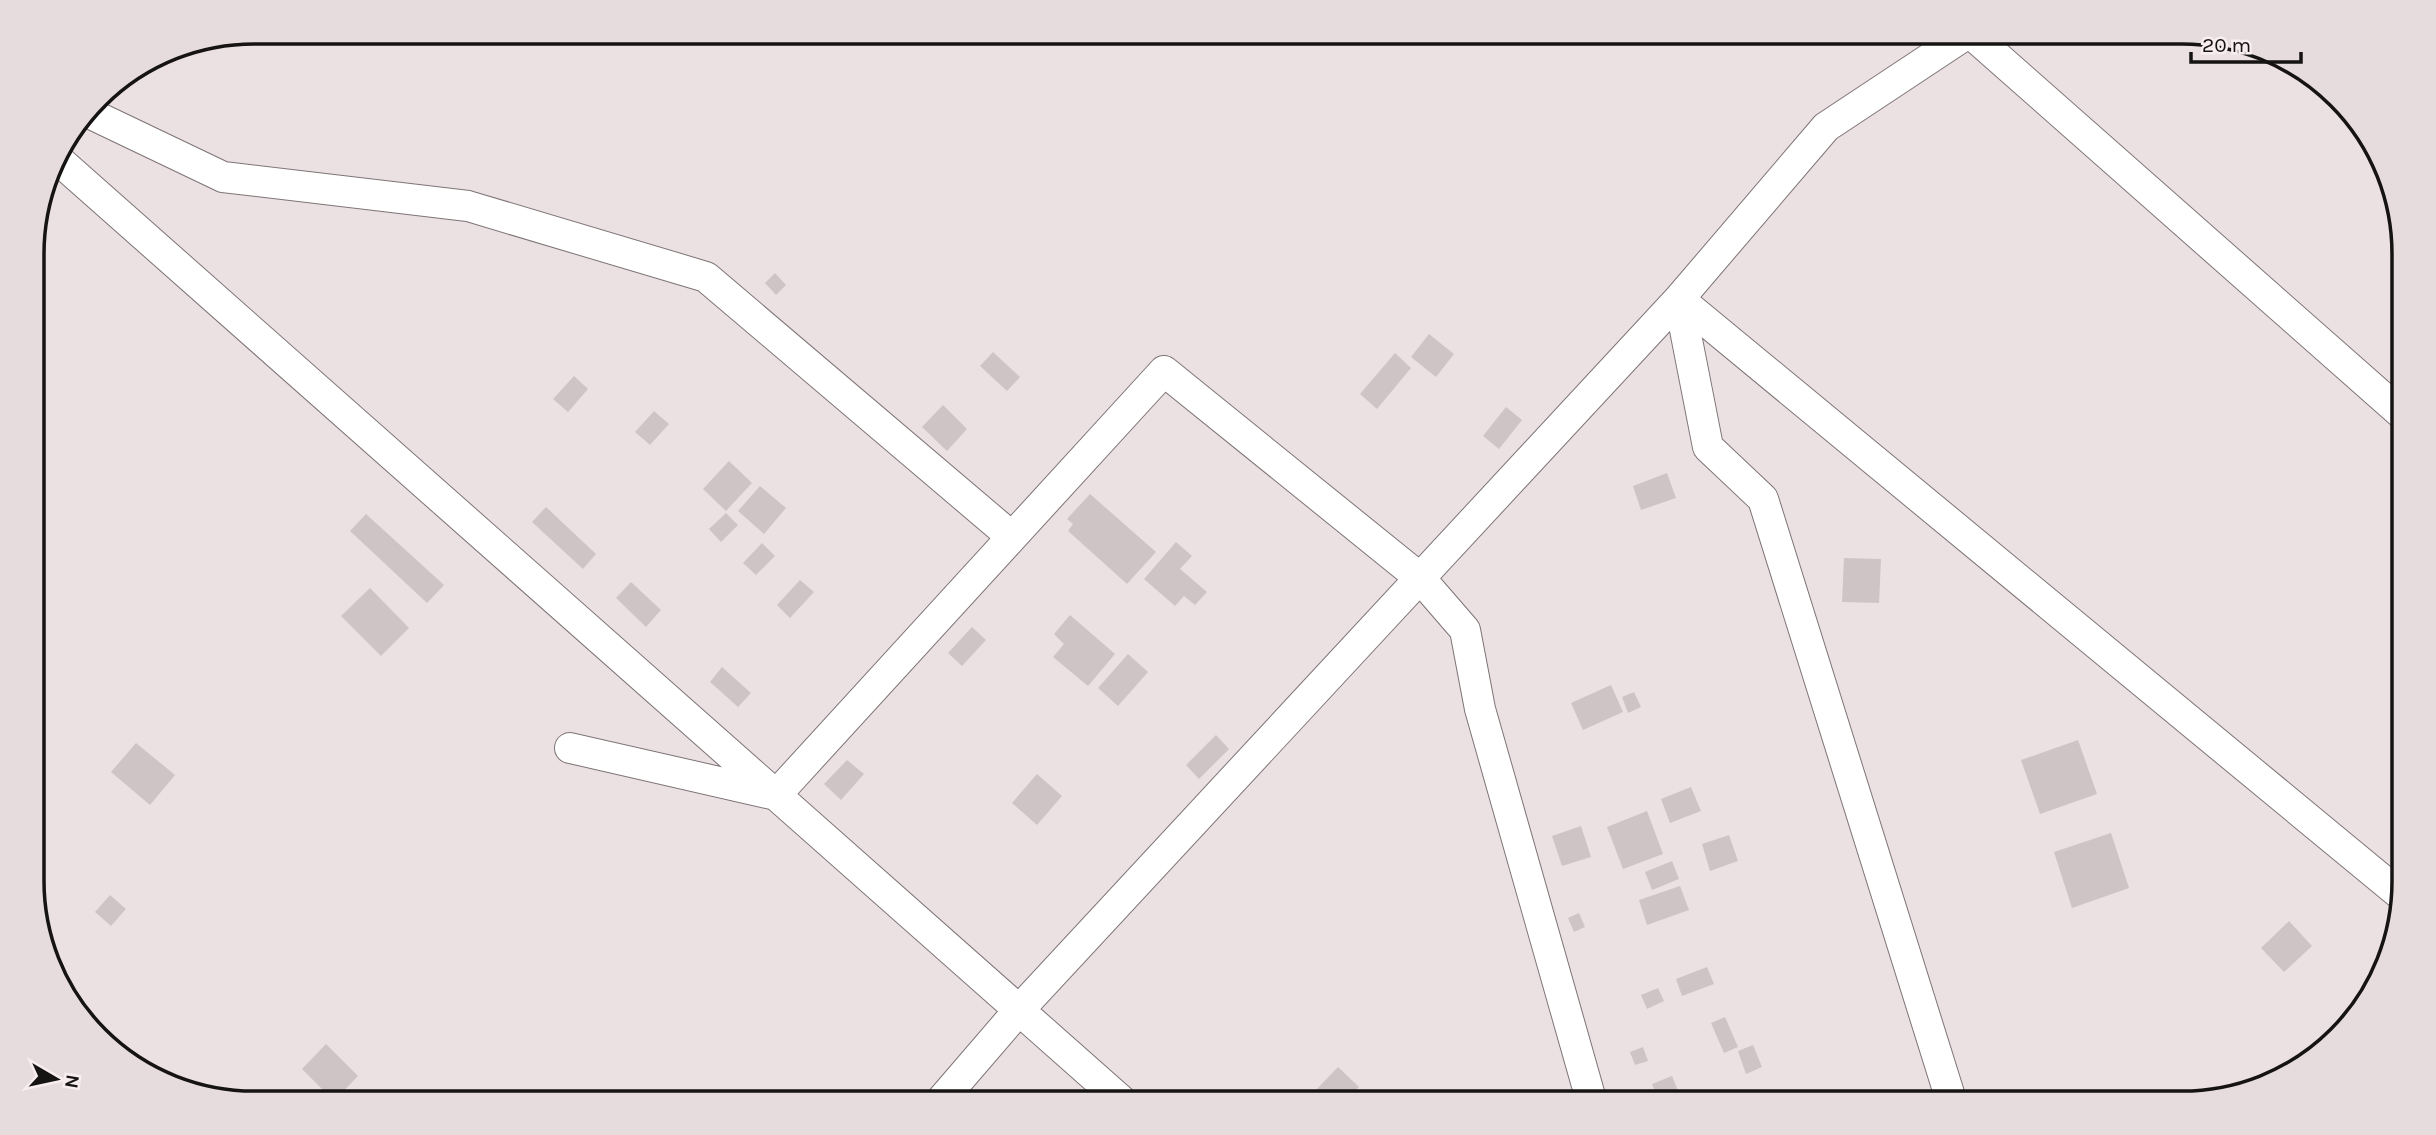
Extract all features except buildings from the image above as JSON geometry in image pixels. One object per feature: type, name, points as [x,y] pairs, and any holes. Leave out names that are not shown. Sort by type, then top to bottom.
[{"type":"street","points":[[949,1091],[1019,1010],[1679,299],[1826,127],[1952,44]]},
{"type":"street","points":[[1984,44],[2392,405]]},
{"type":"street","points":[[95,116],[223,177],[468,206],[706,277],[1012,537]]},
{"type":"street","points":[[64,164],[1111,1091]]},
{"type":"street","points":[[1679,299],[2392,888]]},
{"type":"street","points":[[1679,299],[1708,447],[1763,499],[1948,1091]]},
{"type":"street","points":[[776,795],[1164,371],[1420,578],[1465,630],[1480,709],[1589,1091]]},
{"type":"street","points":[[570,748],[776,795]]}]
